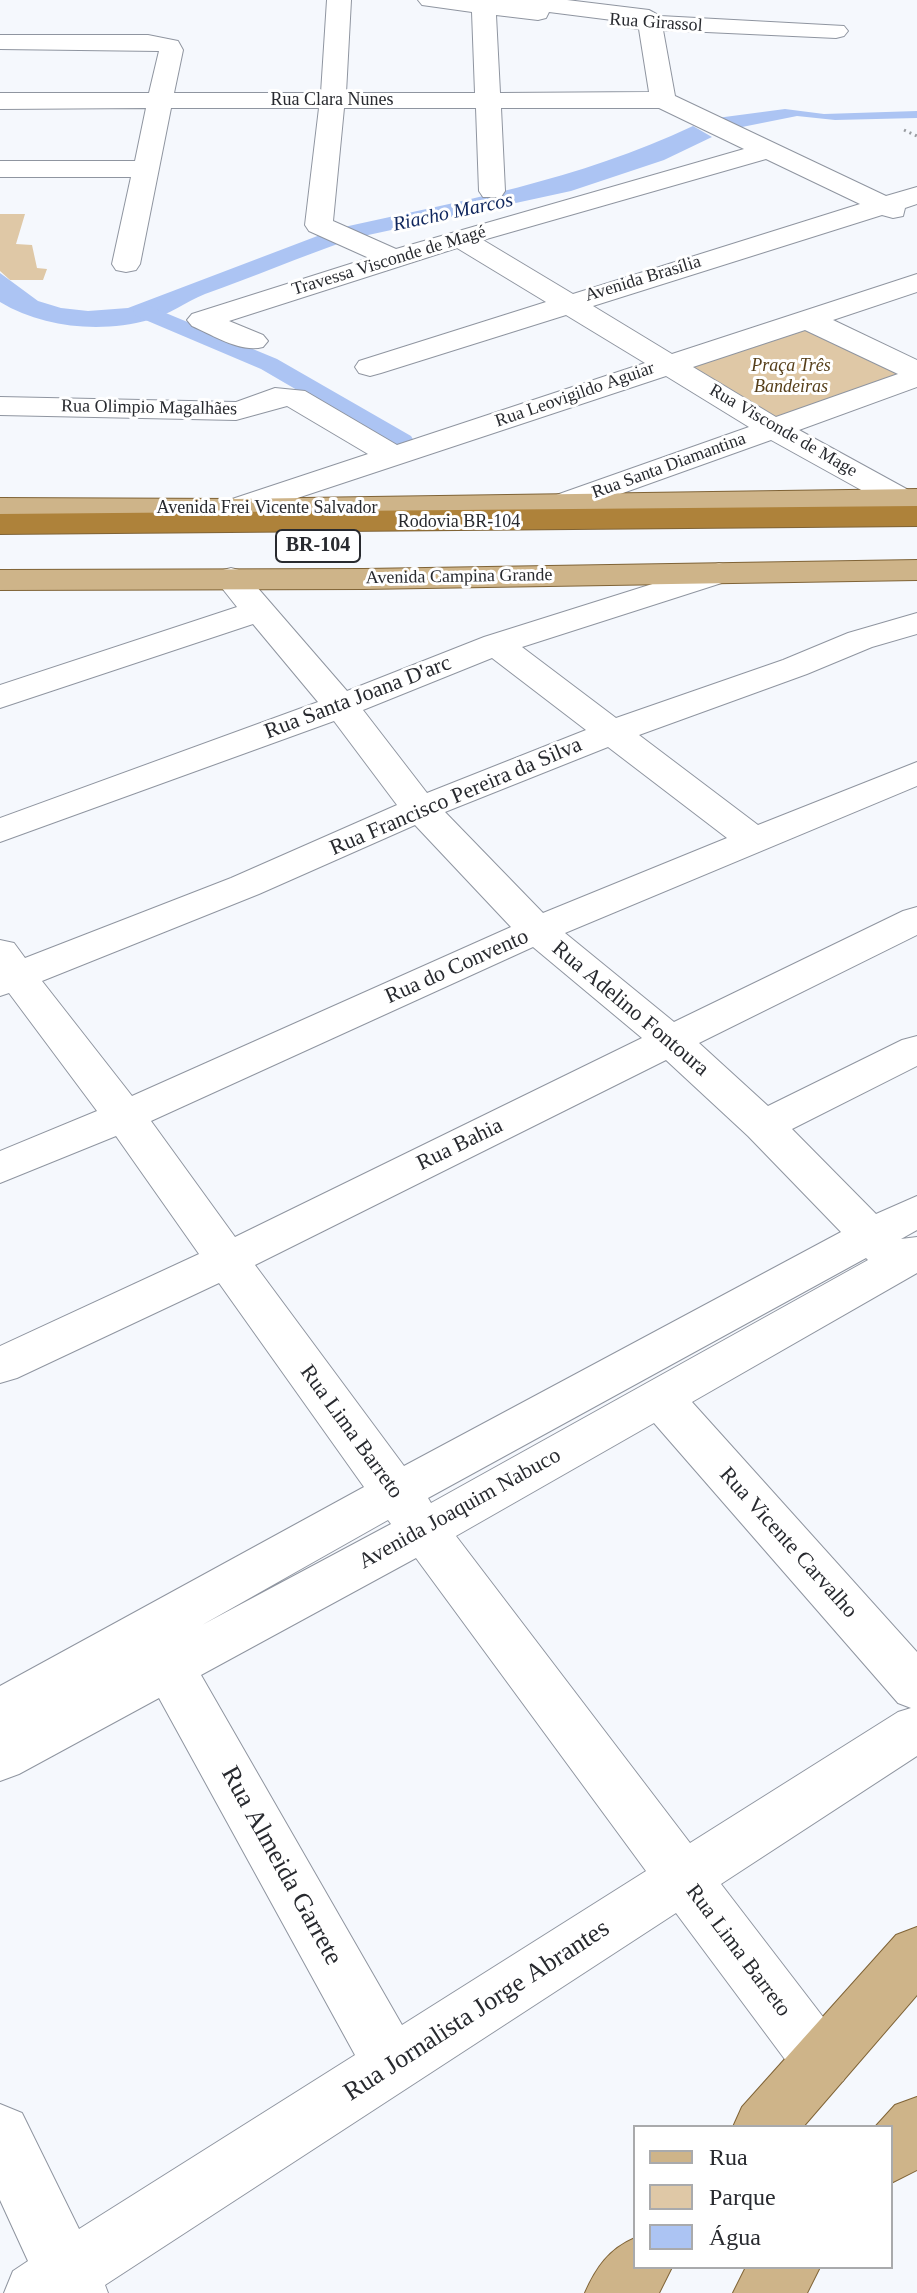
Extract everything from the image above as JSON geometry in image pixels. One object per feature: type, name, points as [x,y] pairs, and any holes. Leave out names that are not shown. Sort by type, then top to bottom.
[{"type":"highway","name":"Rodovia BR-104","points":[[0,548],[633,532],[912,502]]},
{"type":"highway","name":"Rodovia BR-104","points":[[0,524],[633,532],[917,541]]},
{"type":"main road","name":"Avenida Frei Vicente Salvador","points":[[0,508],[234,509],[912,502]]},
{"type":"main road","name":"Avenida Campina Grande","points":[[0,580],[917,570]]},
{"type":"main road","points":[[766,2125],[917,1953]]},
{"type":"main road","points":[[893,2152],[917,2125]]},
{"type":"main road","points":[[617,2293],[638,2269]]},
{"type":"main road","points":[[765,2293],[786,2269]]},
{"type":"street","points":[[339,0],[319,225],[395,259]]},
{"type":"street","name":"Rua Girassol","points":[[430,0],[484,8],[837,21]]},
{"type":"street","points":[[510,0],[649,17],[652,12]]},
{"type":"street","points":[[484,8],[492,191]]},
{"type":"street","points":[[652,12],[663,100],[917,222]]},
{"type":"street","points":[[0,42],[164,44],[171,50],[126,264]]},
{"type":"street","name":"Rua Clara Nunes","points":[[0,101],[663,100]]},
{"type":"street","name":"Travessa Visconde de Magé","points":[[253,341],[202,320],[460,238],[769,150]]},
{"type":"street","points":[[0,169],[147,169]]},
{"type":"street","name":"Avenida Brasília","points":[[370,367],[917,195]]},
{"type":"street","name":"Rua Visconde de Mage","points":[[460,238],[564,304],[669,363],[773,428],[912,502]]},
{"type":"street","name":"Rua Leovigildo Aguiar","points":[[234,509],[917,283]]},
{"type":"street","points":[[806,319],[917,371]]},
{"type":"street","name":"Rua Santa Diamantina","points":[[556,506],[917,377]]},
{"type":"street","name":"Rua Olimpio Magalhães","points":[[0,406],[236,411],[250,409],[260,400],[276,395],[294,397],[393,456]]},
{"type":"street","name":"Rua Santa Joana D'arc","points":[[0,831],[341,706],[496,644],[719,573]]},
{"type":"street","name":"Rua Adelino Fontoura","points":[[231,578],[341,706],[420,809],[537,930],[670,1040],[901,1259]]},
{"type":"street","points":[[0,697],[259,611]]},
{"type":"street","name":"Rua Francisco Pereira da Silva","points":[[6,970],[245,886],[420,809],[612,732],[795,667],[860,640],[917,623]]},
{"type":"street","points":[[496,644],[755,841]]},
{"type":"street","name":"Rua do Convento","points":[[0,1168],[123,1117],[537,930],[917,773]]},
{"type":"street","name":"Rua Bahia","points":[[0,1366],[225,1261],[917,919]]},
{"type":"street","name":"Rua Lima Barreto","points":[[6,970],[123,1117],[409,1512],[822,2062]]},
{"type":"street","points":[[763,1126],[917,1049]]},
{"type":"street","name":"Avenida Joaquim Nabuco","points":[[0,1758],[169,1667],[409,1512],[660,1398],[901,1259],[917,1211]]},
{"type":"street","name":"Avenida Joaquim Nabuco","points":[[0,1712],[409,1512],[901,1259]]},
{"type":"street","name":"Rua Vicente Carvalho","points":[[660,1398],[917,1688]]},
{"type":"street","name":"Rua Almeida Garrete","points":[[169,1667],[393,2066]]},
{"type":"street","name":"Rua Jornalista Jorge Abrantes","points":[[60,2287],[393,2066],[917,1728]]},
{"type":"street","points":[[0,2133],[60,2287]]},
{"type":"path","points":[[904,130],[917,136]]},
{"type":"green space","points":[[0,214],[25,214],[16,244],[32,245],[37,268],[47,269],[43,280],[10,280],[0,271]]},
{"type":"green space","name":"Praça Três Bandeiras","points":[[800,327],[916,372],[783,426],[680,362]]},
{"type":"water","points":[[785,109],[824,114],[917,111],[917,118],[835,120],[797,116],[737,128],[717,118]]},
{"type":"water","name":"Riacho Marcos","points":[[693,126],[712,137],[664,160],[571,191],[359,237],[335,229],[517,188],[606,161]]},
{"type":"water","points":[[328,232],[349,240],[205,294],[156,318],[131,324],[92,327],[53,323],[0,302],[0,273],[38,301],[61,308],[88,311],[128,308]]},
{"type":"waterway","points":[[144,311],[269,364],[402,441]]}]
